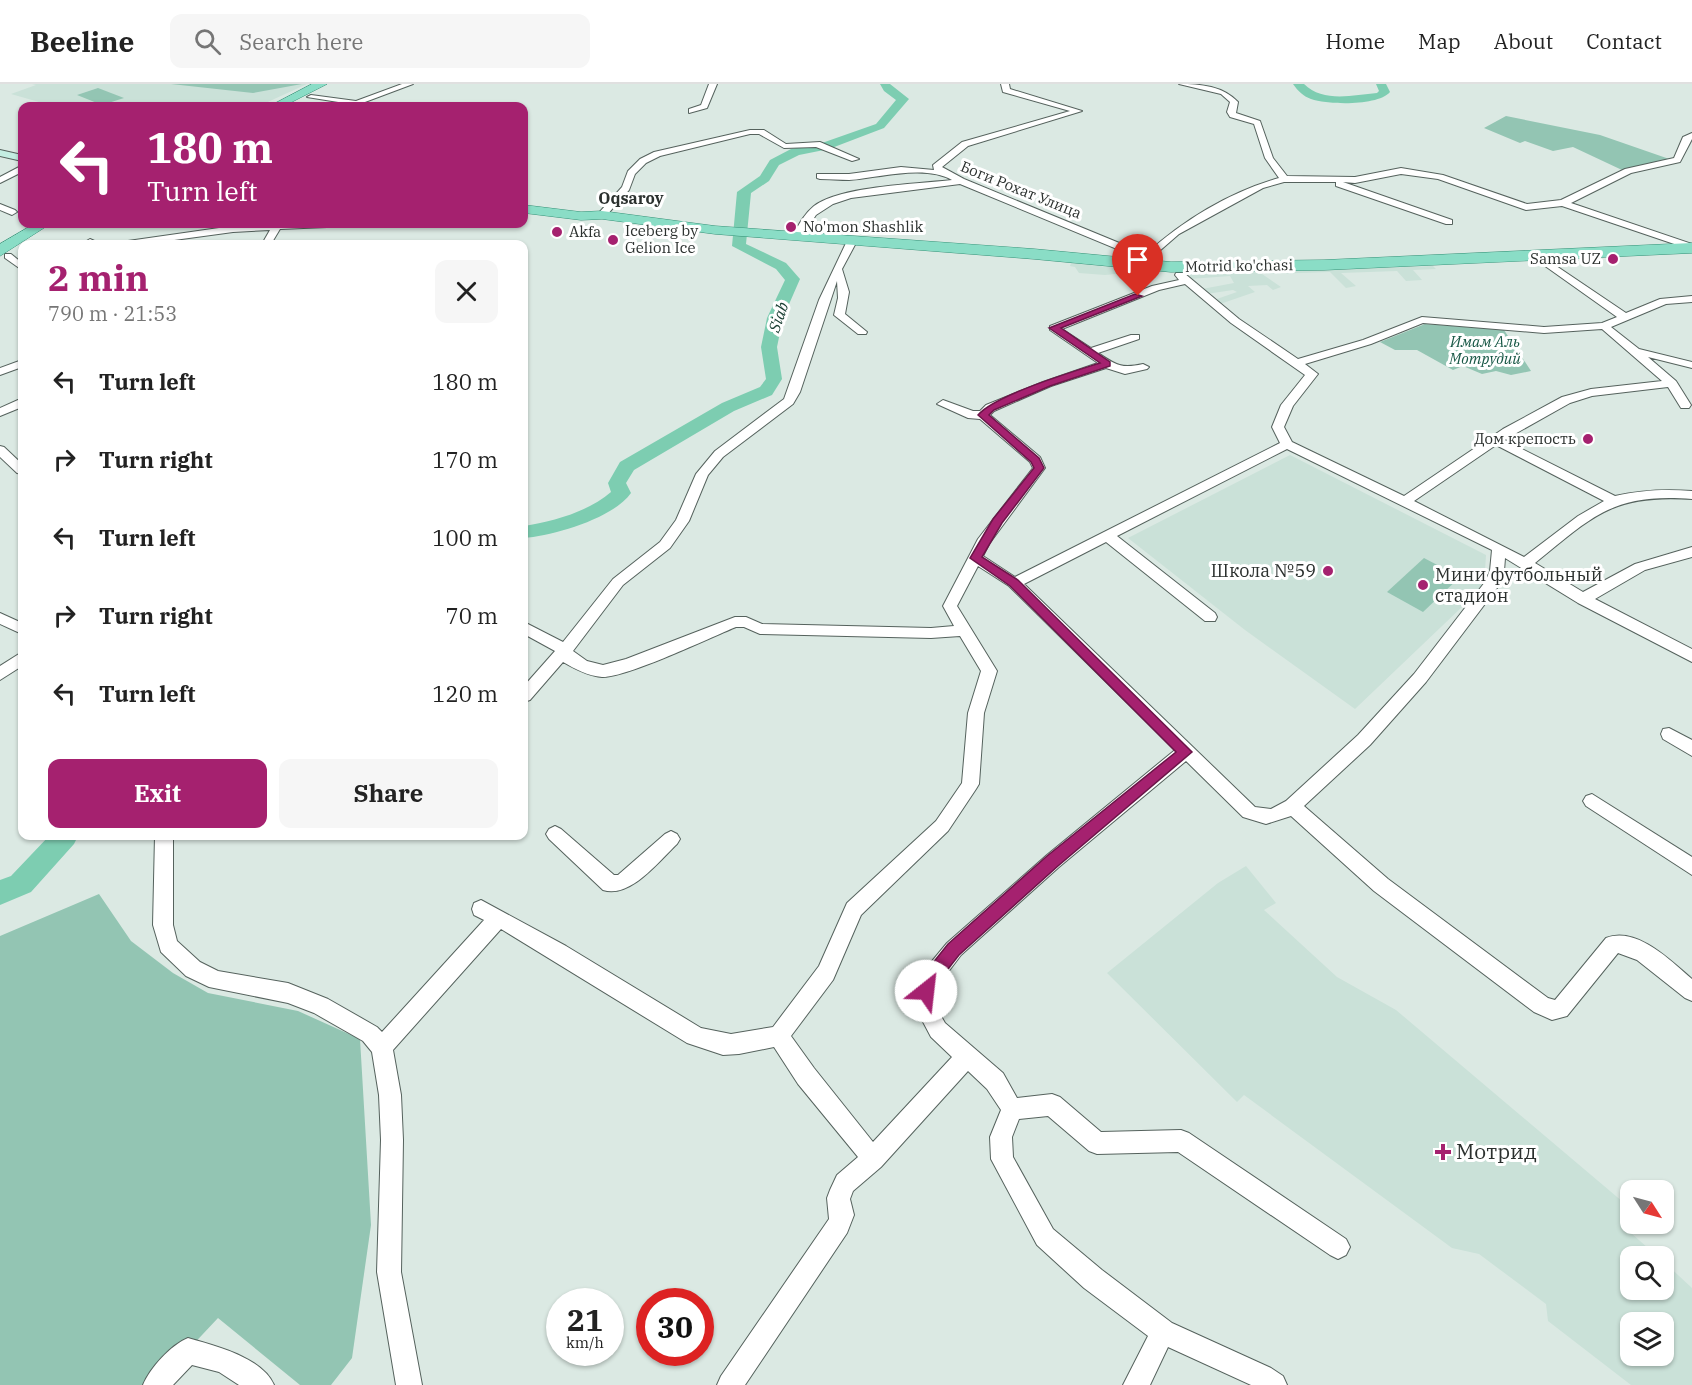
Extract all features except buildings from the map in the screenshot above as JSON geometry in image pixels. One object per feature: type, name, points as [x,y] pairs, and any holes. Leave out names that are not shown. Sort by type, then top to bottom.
[{"type":"main road","points":[[284,102],[321,84]]},
{"type":"main road","points":[[300,102],[334,84]]},
{"type":"main road","points":[[0,153],[18,157]]},
{"type":"main road","points":[[528,204],[588,211],[602,215]]},
{"type":"main road","points":[[528,209],[581,216],[602,215]]},
{"type":"main road","name":"Motrid ko'chasi","points":[[602,215],[715,230],[1144,261],[1171,267],[1324,265],[1692,247]]},
{"type":"main road","points":[[23,240],[38,228]]},
{"type":"main road","points":[[32,240],[52,228]]},
{"type":"main road","points":[[3,256],[18,244]]},
{"type":"main road","points":[[3,256],[18,248]]},
{"type":"street","points":[[360,102],[409,84]]},
{"type":"street","points":[[692,111],[704,106],[713,84]]},
{"type":"street","name":"Боги Рохат Улица","points":[[1005,84],[1006,90],[1078,111],[964,144],[936,167],[961,181],[1081,229],[1144,261]]},
{"type":"street","points":[[1184,84],[1227,94],[1234,102],[1232,114],[1257,123],[1269,158],[1284,179]]},
{"type":"street","points":[[311,97],[349,102]]},
{"type":"street","points":[[602,215],[626,188],[636,166],[657,154],[756,132],[761,132],[784,146],[820,145],[855,159]]},
{"type":"street","points":[[1144,261],[1176,232],[1200,217],[1260,186],[1284,179],[1369,179],[1393,171],[1424,173],[1526,207],[1563,203],[1628,171],[1677,160],[1686,139],[1692,135]]},
{"type":"street","points":[[820,176],[849,177],[901,170],[946,174]]},
{"type":"street","points":[[0,180],[18,171]]},
{"type":"street","points":[[1327,180],[1449,222]]},
{"type":"street","points":[[797,237],[807,216],[816,207],[826,203],[850,195],[961,181]]},
{"type":"street","points":[[1563,203],[1692,247]]},
{"type":"street","points":[[0,207],[12,212]]},
{"type":"street","points":[[156,240],[248,228]]},
{"type":"street","points":[[528,692],[565,650],[618,582],[665,545],[682,521],[702,474],[719,454],[789,401],[795,392],[798,373],[823,305],[852,241]]},
{"type":"street","points":[[1534,254],[1626,318]]},
{"type":"street","points":[[3,256],[18,265]]},
{"type":"street","points":[[1171,267],[1235,321],[1312,374],[1287,405],[1278,426],[1287,444],[1498,548],[1582,599],[1692,656]]},
{"type":"street","points":[[838,270],[845,283],[843,304],[839,315],[862,332]]},
{"type":"street","points":[[1143,367],[1120,372],[1054,328],[1156,288],[1187,281]]},
{"type":"street","points":[[1296,363],[1368,342],[1422,320],[1544,330],[1604,326],[1664,301],[1692,299]]},
{"type":"street","points":[[1664,301],[1692,309]]},
{"type":"street","points":[[1604,326],[1672,383],[1685,405]]},
{"type":"street","points":[[1090,352],[1135,337]]},
{"type":"street","points":[[1634,350],[1692,365]]},
{"type":"street","points":[[983,415],[990,408],[1047,384],[1107,364]]},
{"type":"street","points":[[0,372],[18,365]]},
{"type":"street","points":[[1404,502],[1495,440],[1578,395],[1672,383]]},
{"type":"street","points":[[0,412],[18,405]]},
{"type":"street","points":[[481,909],[532,935],[652,1009],[687,1034],[718,1044],[779,1036],[826,973],[854,909],[942,826],[970,784],[976,713],[989,671],[950,606],[997,521],[1039,468],[1035,460],[983,415],[972,415],[943,405]]},
{"type":"street","points":[[1495,440],[1614,501]]},
{"type":"street","points":[[1014,583],[1287,444]]},
{"type":"street","points":[[0,450],[17,457]]},
{"type":"street","points":[[1526,564],[1598,507],[1625,496],[1655,493],[1692,495]]},
{"type":"street","points":[[1107,535],[1210,617]]},
{"type":"street","points":[[976,558],[1014,583],[1249,812],[1261,818],[1271,819],[1292,806],[1364,740],[1420,678],[1492,584],[1497,571],[1498,548]]},
{"type":"street","points":[[1582,599],[1640,567],[1692,552]]},
{"type":"street","points":[[0,618],[18,626]]},
{"type":"street","points":[[528,629],[565,650],[569,658],[582,666],[603,671],[630,664],[735,622],[746,622],[760,629],[931,633],[965,630]]},
{"type":"street","points":[[0,674],[18,661]]},
{"type":"street","points":[[1669,734],[1692,749]]},
{"type":"street","points":[[1012,1109],[994,1081],[939,1030],[923,1003],[930,979],[954,949],[1053,861],[1185,752]]},
{"type":"street","points":[[1592,801],[1692,867]]},
{"type":"street","points":[[1292,806],[1381,885],[1541,1005],[1552,1010],[1560,1009],[1613,944],[1624,942],[1640,950],[1692,992]]},
{"type":"street","points":[[555,834],[610,884],[622,883],[671,839]]},
{"type":"street","points":[[165,840],[163,926],[168,946],[193,969],[216,980],[288,993],[321,1006],[370,1034],[382,1047],[390,1095],[392,1140],[389,1272],[409,1385]]},
{"type":"street","points":[[382,1047],[499,918]]},
{"type":"street","points":[[779,1036],[806,1076],[873,1159]]},
{"type":"street","points":[[729,1385],[839,1225],[842,1215],[838,1198],[845,1183],[873,1159],[967,1056]]},
{"type":"street","points":[[1012,1109],[1052,1105],[1097,1143],[1181,1141],[1338,1247]]},
{"type":"street","points":[[1012,1109],[1001,1137],[1002,1159],[1045,1237],[1093,1279],[1163,1332],[1275,1385]]},
{"type":"street","points":[[1136,1385],[1163,1332]]},
{"type":"street","points":[[156,1385],[188,1351],[225,1361],[261,1385]]},
{"type":"shaded area","points":[[32,84],[307,84],[268,102],[39,102],[11,94],[36,85]]},
{"type":"shaded area","points":[[1071,263],[1146,271],[1146,273],[1135,275],[1139,281],[1136,282],[1125,273],[1105,275],[1079,273],[1075,267],[1070,266]]},
{"type":"shaded area","points":[[1433,266],[1436,269],[1413,270],[1422,280],[1406,281],[1397,271],[1341,273],[1356,286],[1346,288],[1330,272],[1266,274],[1264,272]]},
{"type":"shaded area","points":[[1259,272],[1281,287],[1273,290],[1267,285],[1248,286],[1255,292],[1220,304],[1214,300],[1237,292],[1233,290],[1206,294],[1202,289],[1234,283],[1230,276],[1190,279],[1190,274]]},
{"type":"shaded area","name":"Школа №59","points":[[1290,455],[1486,555],[1484,586],[1355,709],[1245,630],[1128,538]]},
{"type":"shaded area","name":"Мотрид","points":[[1246,866],[1276,903],[1264,910],[1337,977],[1396,1010],[1620,1199],[1620,1234],[1632,1234],[1646,1246],[1620,1246],[1620,1300],[1674,1300],[1674,1271],[1692,1288],[1692,1385],[1631,1385],[1548,1321],[1546,1304],[1479,1254],[1452,1248],[1244,1095],[1237,1102],[1107,973],[1218,883]]},
{"type":"green space","points":[[171,84],[302,84],[253,93]]},
{"type":"green space","points":[[98,88],[124,98],[111,102],[94,102],[77,95]]},
{"type":"green space","points":[[1506,116],[1600,135],[1675,161],[1622,170],[1573,147],[1553,151],[1525,141],[1520,143],[1484,128]]},
{"type":"green space","name":"Имам Аль Мотрудий","points":[[1425,324],[1504,330],[1531,371],[1511,375],[1496,371],[1482,374],[1463,366],[1453,370],[1417,350],[1395,350],[1380,342]]},
{"type":"green space","name":"Мини футбольный стадион","points":[[1424,558],[1460,577],[1423,612],[1387,592]]},
{"type":"green space","points":[[99,894],[131,941],[173,973],[208,993],[298,1011],[360,1039],[371,1225],[352,1358],[331,1385],[300,1385],[218,1318],[155,1385],[0,1385],[0,936]]},
{"type":"waterway","name":"Siab","points":[[528,532],[541,530],[606,507],[621,493],[617,483],[627,466],[728,407],[766,391],[774,379],[769,347],[775,318],[793,279],[781,266],[739,246],[744,192],[765,178],[774,163],[795,152],[825,146],[880,126],[903,99],[888,89],[885,84]]},
{"type":"waterway","name":"Siab","points":[[1298,84],[1314,96],[1336,100],[1380,96],[1385,92],[1381,84]]},
{"type":"waterway","name":"Siab","points":[[0,893],[21,884],[61,840]]},
{"type":"place","name":"No'mon Shashlik","points":[[791,227]]},
{"type":"place","name":"Akfa","points":[[557,232]]},
{"type":"place","name":"Iceberg by Gelion Ice","points":[[613,240]]},
{"type":"place","name":"Samsa UZ","points":[[1613,259]]},
{"type":"place","name":"Дом крепость","points":[[1588,439]]},
{"type":"place","name":"Школа №59","points":[[1328,571]]},
{"type":"place","name":"Мини футбольный стадион","points":[[1423,585]]},
{"type":"place","name":"Мотрид","points":[[1443,1152]]},
{"type":"district","name":"Oqsaroy","points":[[631,198]]},
{"type":"route","points":[[926,991],[930,979],[954,949],[1053,861],[1185,752],[1014,583],[976,558],[997,521],[1039,468],[1035,460],[983,415],[990,408],[1047,384],[1107,364],[1054,328],[1138,296]]}]
